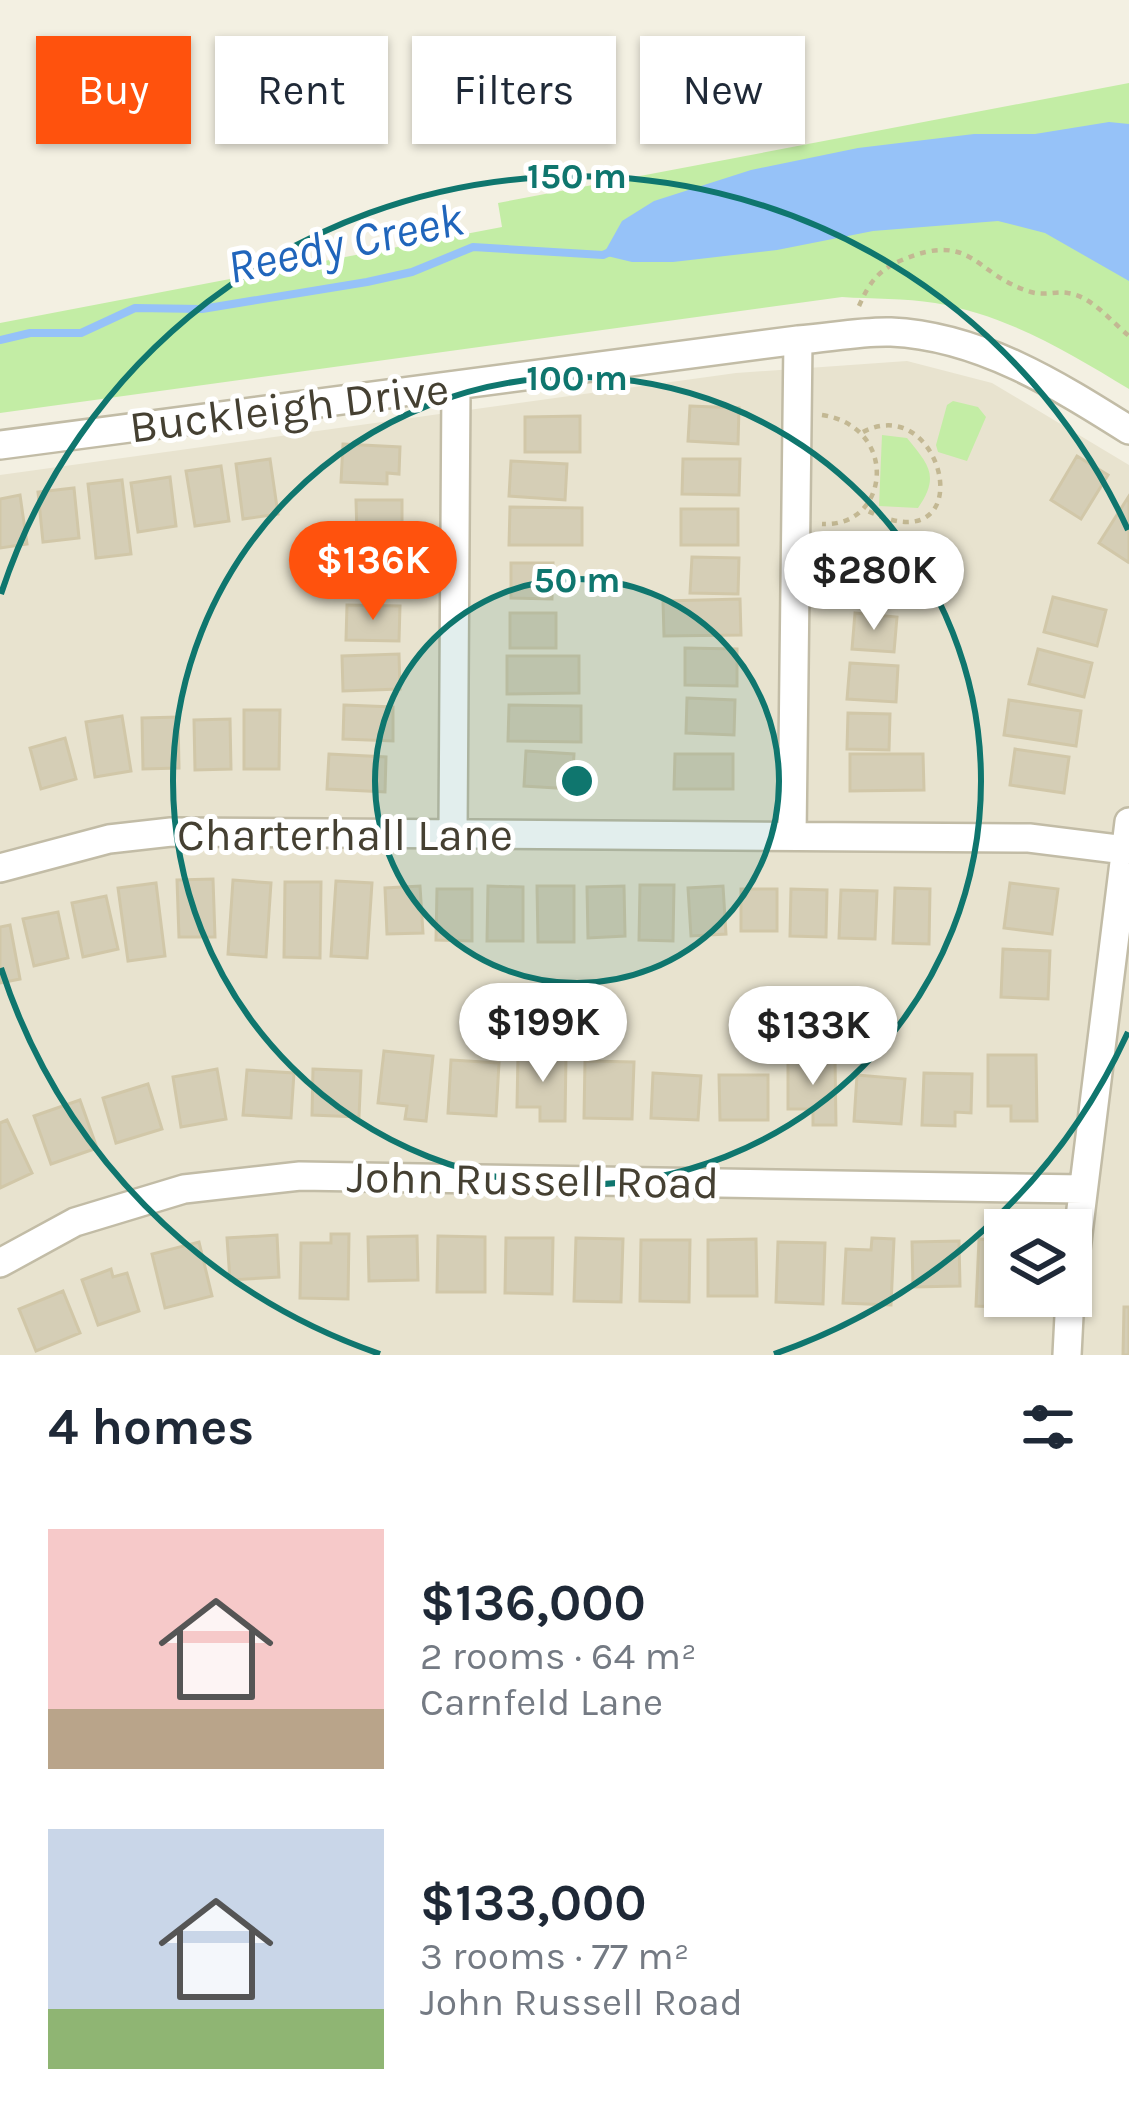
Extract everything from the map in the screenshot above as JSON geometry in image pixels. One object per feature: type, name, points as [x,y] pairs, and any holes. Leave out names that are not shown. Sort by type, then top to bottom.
[{"type":"street","name":"Buckleigh Drive","points":[[0,445],[798,340],[891,332],[959,344],[1042,375],[1129,430]]},
{"type":"street","points":[[791,836],[798,340]]},
{"type":"street","points":[[453,833],[456,385]]},
{"type":"street","name":"Charterhall Lane","points":[[0,868],[109,839],[172,832],[1127,836]]},
{"type":"street","points":[[1081,1209],[1127,836]]},
{"type":"street","name":"John Russell Road","points":[[0,1263],[75,1222],[184,1189],[300,1176],[1083,1189]]},
{"type":"street","points":[[1067,1355],[1069,1317]]},
{"type":"path","points":[[859,306],[870,279],[893,263],[926,250],[952,248],[1027,291],[1081,296],[1129,336]]},
{"type":"path","points":[[817,524],[845,523],[864,509],[872,497],[876,467],[863,432],[851,423],[818,415]]},
{"type":"path","points":[[863,432],[881,426],[910,431],[924,441],[943,480],[934,510],[909,525],[864,509]]},
{"type":"shaded area","points":[[907,361],[992,383],[1129,465],[1129,1355],[0,1355],[0,475],[736,373]]},
{"type":"green space","points":[[1129,83],[1129,389],[1060,349],[987,316],[924,301],[842,297],[0,413],[0,323],[502,227],[498,203]]},
{"type":"green space","points":[[953,401],[978,407],[986,417],[967,461],[938,452],[936,445],[947,405]]},
{"type":"green space","points":[[882,435],[907,438],[926,464],[929,487],[918,508],[879,506]]},
{"type":"water","points":[[1109,122],[1129,124],[1129,281],[1045,233],[998,221],[873,231],[777,250],[673,262],[632,262],[603,255],[622,221],[654,201],[751,170],[858,148],[974,134],[1035,134]]},
{"type":"building","points":[[690,406],[739,408],[738,444],[688,441]]},
{"type":"building","points":[[580,416],[580,452],[525,452],[525,417]]},
{"type":"building","points":[[343,444],[400,447],[399,474],[387,473],[387,484],[341,482]]},
{"type":"building","points":[[1077,456],[1108,475],[1081,519],[1051,500]]},
{"type":"building","points":[[270,459],[278,514],[243,519],[236,464]]},
{"type":"building","points":[[683,459],[740,459],[739,495],[682,494]]},
{"type":"building","points":[[511,461],[567,464],[565,500],[509,496]]},
{"type":"building","points":[[221,466],[229,521],[195,526],[186,471]]},
{"type":"building","points":[[170,477],[176,526],[138,532],[131,483]]},
{"type":"building","points":[[122,480],[131,554],[96,558],[88,484]]},
{"type":"building","points":[[74,488],[79,538],[43,542],[38,492]]},
{"type":"building","points":[[20,495],[27,544],[0,548],[0,499]]},
{"type":"building","points":[[1129,496],[1129,560],[1128,562],[1099,543]]},
{"type":"building","points":[[356,500],[402,500],[402,535],[357,535]]},
{"type":"building","points":[[510,507],[582,508],[582,545],[509,545]]},
{"type":"building","points":[[681,509],[738,509],[738,545],[681,545]]},
{"type":"building","points":[[351,554],[402,557],[400,593],[349,590]]},
{"type":"building","points":[[692,557],[739,558],[738,594],[690,593]]},
{"type":"building","points":[[511,563],[553,563],[552,599],[511,598]]},
{"type":"building","points":[[1053,597],[1106,610],[1097,646],[1044,632]]},
{"type":"building","points":[[740,599],[741,635],[664,636],[663,601]]},
{"type":"building","points":[[347,605],[400,606],[399,641],[346,640]]},
{"type":"building","points":[[510,613],[556,613],[556,648],[510,648]]},
{"type":"building","points":[[855,613],[897,617],[894,652],[852,649]]},
{"type":"building","points":[[685,648],[737,649],[737,686],[685,685]]},
{"type":"building","points":[[1038,649],[1092,663],[1084,697],[1029,684]]},
{"type":"building","points":[[399,654],[400,689],[343,691],[342,656]]},
{"type":"building","points":[[507,656],[579,656],[579,693],[507,694]]},
{"type":"building","points":[[850,663],[898,666],[896,702],[847,699]]},
{"type":"building","points":[[687,698],[735,700],[734,735],[686,733]]},
{"type":"building","points":[[1009,700],[1081,711],[1076,746],[1004,735]]},
{"type":"building","points":[[344,705],[393,707],[393,741],[343,739]]},
{"type":"building","points":[[509,705],[581,706],[581,742],[508,741]]},
{"type":"building","points":[[244,710],[280,710],[279,769],[244,769]]},
{"type":"building","points":[[848,713],[890,714],[889,750],[847,749]]},
{"type":"building","points":[[122,716],[131,771],[95,777],[86,722]]},
{"type":"building","points":[[178,717],[179,768],[143,769],[142,718]]},
{"type":"building","points":[[230,719],[231,769],[195,770],[194,720]]},
{"type":"building","points":[[65,738],[76,779],[41,789],[30,748]]},
{"type":"building","points":[[1015,749],[1069,757],[1064,793],[1010,785]]},
{"type":"building","points":[[526,751],[574,754],[572,789],[524,786]]},
{"type":"building","points":[[329,754],[386,757],[385,792],[327,789]]},
{"type":"building","points":[[675,754],[733,754],[733,789],[674,789]]},
{"type":"building","points":[[850,754],[923,754],[924,790],[850,791]]},
{"type":"building","points":[[213,879],[215,937],[179,937],[177,880]]},
{"type":"building","points":[[233,880],[271,883],[266,957],[228,954]]},
{"type":"building","points":[[336,881],[372,883],[367,958],[331,956]]},
{"type":"building","points":[[285,882],[321,882],[320,958],[284,957]]},
{"type":"building","points":[[156,883],[165,956],[128,961],[118,888]]},
{"type":"building","points":[[1010,883],[1058,889],[1052,934],[1004,928]]},
{"type":"building","points":[[640,885],[674,885],[673,941],[639,940]]},
{"type":"building","points":[[420,886],[423,933],[387,934],[385,888]]},
{"type":"building","points":[[488,886],[523,887],[523,941],[487,941]]},
{"type":"building","points":[[537,886],[574,886],[574,942],[538,942]]},
{"type":"building","points":[[624,886],[625,936],[588,938],[587,887]]},
{"type":"building","points":[[723,886],[726,934],[691,936],[688,888]]},
{"type":"building","points":[[895,888],[930,889],[929,944],[893,943]]},
{"type":"building","points":[[437,889],[472,889],[472,941],[436,940]]},
{"type":"building","points":[[741,889],[777,889],[777,931],[741,931]]},
{"type":"building","points":[[791,889],[827,890],[826,937],[790,936]]},
{"type":"building","points":[[841,890],[877,891],[875,939],[839,938]]},
{"type":"building","points":[[106,896],[118,949],[83,957],[72,903]]},
{"type":"building","points":[[58,912],[68,958],[34,966],[23,919]]},
{"type":"building","points":[[10,925],[20,979],[0,983],[0,927]]},
{"type":"building","points":[[1003,949],[1050,951],[1048,999],[1001,997]]},
{"type":"building","points":[[384,1051],[433,1056],[426,1121],[405,1119],[407,1106],[378,1103]]},
{"type":"building","points":[[518,1054],[566,1055],[565,1121],[540,1121],[540,1107],[517,1107]]},
{"type":"building","points":[[988,1055],[1036,1055],[1037,1121],[1011,1121],[1011,1106],[988,1106]]},
{"type":"building","points":[[788,1059],[835,1059],[836,1125],[813,1125],[813,1109],[788,1109]]},
{"type":"building","points":[[451,1060],[499,1063],[496,1116],[448,1113]]},
{"type":"building","points":[[585,1061],[634,1062],[632,1119],[584,1118]]},
{"type":"building","points":[[217,1069],[226,1119],[181,1127],[173,1077]]},
{"type":"building","points":[[313,1069],[361,1071],[359,1117],[312,1115]]},
{"type":"building","points":[[247,1070],[294,1073],[291,1118],[243,1115]]},
{"type":"building","points":[[653,1073],[701,1076],[698,1120],[651,1118]]},
{"type":"building","points":[[924,1073],[972,1074],[971,1113],[955,1112],[955,1126],[922,1125]]},
{"type":"building","points":[[719,1075],[768,1075],[768,1120],[720,1120]]},
{"type":"building","points":[[857,1075],[905,1079],[901,1124],[854,1121]]},
{"type":"building","points":[[148,1084],[162,1129],[116,1143],[103,1098]]},
{"type":"building","points":[[80,1100],[97,1148],[51,1164],[34,1116]]},
{"type":"building","points":[[7,1120],[32,1173],[0,1188],[0,1123]]},
{"type":"building","points":[[331,1234],[349,1234],[348,1299],[300,1298],[301,1243],[331,1243]]},
{"type":"building","points":[[277,1235],[279,1277],[230,1280],[227,1238]]},
{"type":"building","points":[[417,1236],[418,1280],[369,1281],[368,1237]]},
{"type":"building","points":[[438,1236],[485,1237],[485,1292],[437,1292]]},
{"type":"building","points":[[506,1238],[553,1238],[552,1294],[505,1293]]},
{"type":"building","points":[[576,1238],[623,1239],[621,1302],[574,1301]]},
{"type":"building","points":[[872,1238],[894,1239],[891,1305],[843,1303],[846,1249],[871,1250]]},
{"type":"building","points":[[756,1239],[757,1296],[708,1296],[708,1240]]},
{"type":"building","points":[[979,1239],[984,1239],[984,1306],[976,1306]]},
{"type":"building","points":[[641,1240],[690,1240],[689,1302],[640,1301]]},
{"type":"building","points":[[959,1241],[960,1286],[913,1287],[912,1242]]},
{"type":"building","points":[[199,1242],[212,1296],[165,1308],[152,1254]]},
{"type":"building","points":[[778,1242],[825,1243],[823,1304],[776,1302]]},
{"type":"building","points":[[111,1269],[113,1277],[127,1273],[139,1311],[98,1325],[82,1280]]},
{"type":"building","points":[[63,1291],[80,1333],[36,1351],[19,1309]]},
{"type":"building","points":[[1124,1307],[1129,1307],[1129,1355],[1123,1355]]},
{"type":"waterway","name":"Reedy Creek","points":[[0,340],[30,333],[81,333],[135,308],[202,309],[367,282],[412,272],[473,247],[603,255],[612,251]]}]
